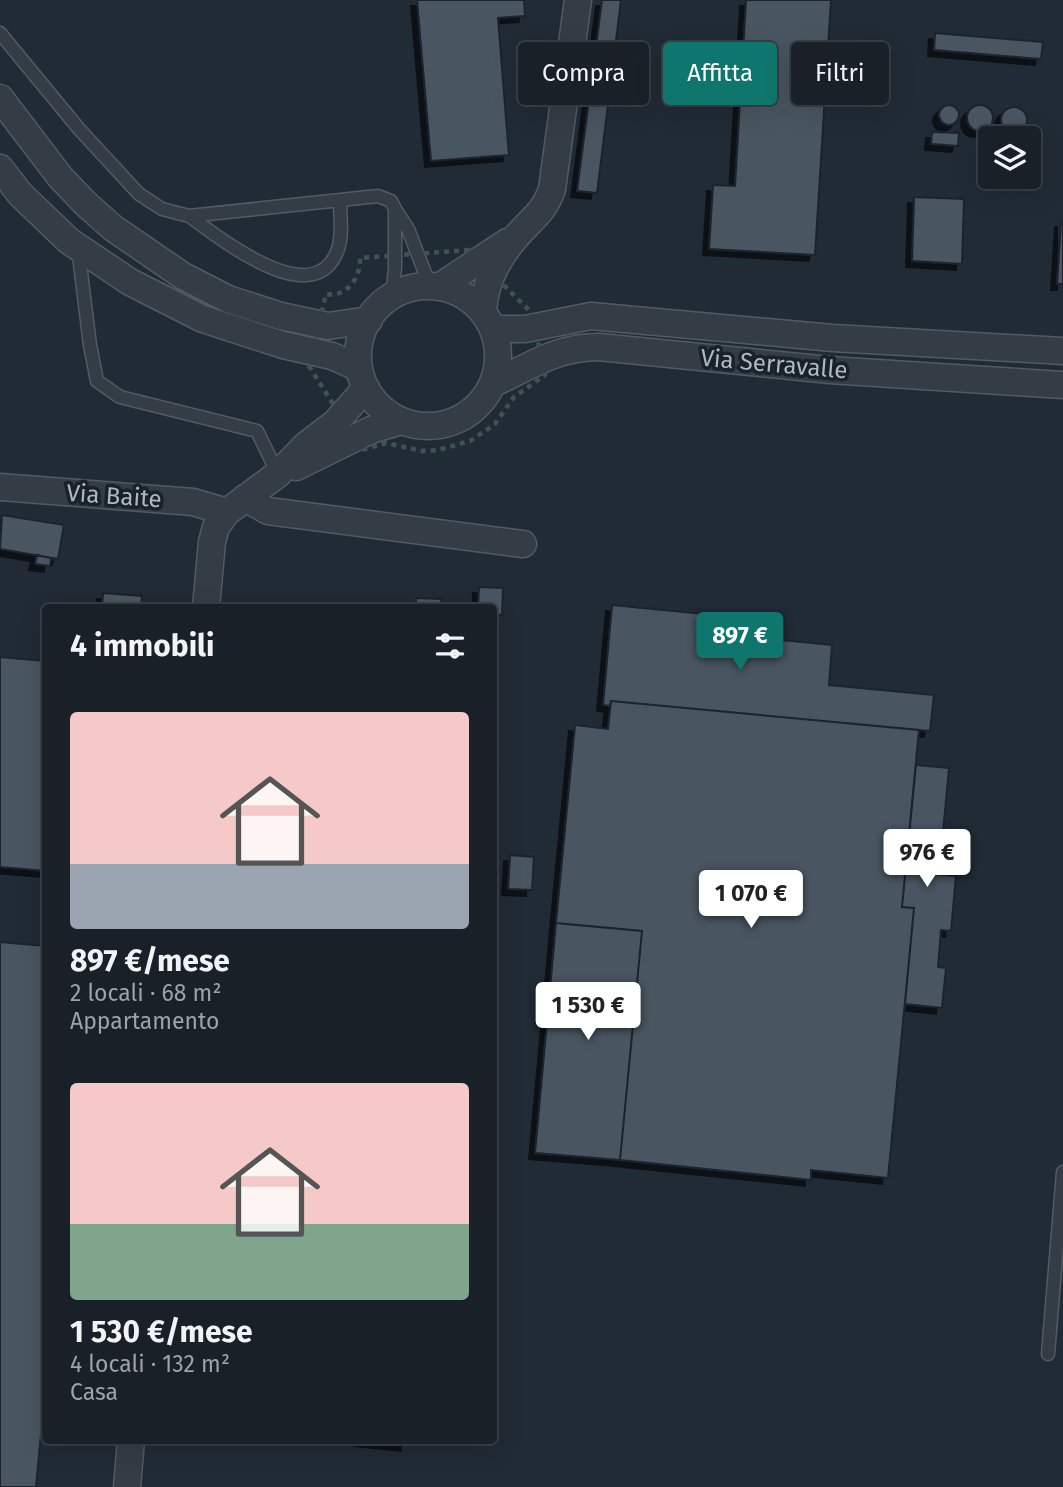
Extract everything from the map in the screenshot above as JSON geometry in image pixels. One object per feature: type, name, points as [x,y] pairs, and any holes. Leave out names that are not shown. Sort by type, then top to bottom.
[{"type":"street","points":[[206,604],[216,527],[236,505],[278,474],[317,458],[348,427],[363,378],[359,351],[369,320],[392,297],[410,289],[434,287],[485,266],[547,205],[552,189],[578,0]]},
{"type":"street","points":[[0,98],[61,178],[113,228],[183,276],[228,299],[318,324],[328,326],[369,320]]},
{"type":"street","points":[[0,168],[20,194],[69,241],[130,282],[203,319],[283,345],[332,356],[363,378],[381,407],[401,421]]},
{"type":"street","points":[[348,427],[401,421],[423,426],[445,425],[465,416],[482,402],[494,383],[498,365],[498,346],[488,320],[484,296],[485,266]]},
{"type":"street","points":[[434,287],[455,292],[470,300],[488,320]]},
{"type":"street","name":"Via Serravalle","points":[[488,320],[525,329],[591,316],[831,354],[1063,385]]},
{"type":"street","name":"Via Serravalle","points":[[494,383],[558,352],[581,347],[831,354],[1063,351]]},
{"type":"street","name":"Via Baite","points":[[0,487],[236,505],[523,544]]},
{"type":"street","points":[[127,1487],[131,1444]]},
{"type":"lane","points":[[0,33],[79,129],[139,194],[162,209],[189,216],[377,196],[391,201],[408,229],[434,287]]},
{"type":"lane","points":[[189,216],[241,253],[275,269],[300,276],[317,274],[331,264],[339,248],[340,201]]},
{"type":"lane","points":[[392,297],[395,209]]},
{"type":"lane","points":[[69,241],[79,256],[97,381],[120,397],[257,431],[278,474]]},
{"type":"lane","points":[[1048,1354],[1063,1172]]},
{"type":"path","points":[[468,250],[532,313],[545,375],[514,397],[495,424],[470,441],[438,450],[422,451],[386,443],[362,450],[309,366],[326,294],[340,292],[357,279],[360,258],[395,255],[468,250]]},
{"type":"building","points":[[417,0],[524,0],[525,16],[498,18],[509,155],[431,161]]},
{"type":"building","points":[[602,0],[621,0],[616,42],[597,42]]},
{"type":"building","points":[[746,0],[831,0],[828,42],[791,42],[791,105],[824,105],[815,255],[709,249],[713,185],[735,186],[740,105],[777,105],[777,42],[744,42]]},
{"type":"building","points":[[935,33],[1043,42],[1041,59],[934,50]]},
{"type":"building","points":[[588,105],[608,105],[597,193],[577,191]]},
{"type":"building","points":[[949,105],[956,108],[959,115],[956,122],[949,125],[942,122],[939,115],[942,108]]},
{"type":"building","points":[[975,106],[985,106],[992,113],[990,126],[978,126],[978,131],[968,123],[968,113]]},
{"type":"building","points":[[1009,108],[1019,108],[1026,115],[1025,126],[1002,125],[1002,115]]},
{"type":"building","points":[[932,132],[959,133],[958,146],[931,144]]},
{"type":"building","points":[[914,197],[964,199],[962,264],[912,261]]},
{"type":"building","points":[[1061,221],[1063,284],[1057,284]]},
{"type":"building","points":[[2,515],[64,525],[58,559],[0,549]]},
{"type":"building","points":[[37,555],[51,558],[50,566],[35,564]]},
{"type":"building","points":[[479,587],[503,588],[502,615],[497,614],[497,604],[478,604]]},
{"type":"building","points":[[103,593],[142,596],[141,604],[102,604]]},
{"type":"building","points":[[416,598],[441,599],[440,604],[416,604]]},
{"type":"building","points":[[612,605],[755,619],[753,637],[832,645],[829,685],[934,695],[930,731],[611,701],[610,706],[603,705]]},
{"type":"building","points":[[0,657],[42,661],[42,871],[0,867]]},
{"type":"building","points":[[611,701],[919,730],[902,907],[914,908],[888,1178],[811,1170],[811,1180],[620,1160],[642,931],[556,923],[575,725],[608,729]]},
{"type":"building","points":[[916,765],[949,768],[942,843],[935,842],[932,874],[956,876],[951,931],[941,930],[938,967],[946,968],[942,1008],[905,1004],[914,908],[902,907]]},
{"type":"building","points":[[510,855],[534,857],[532,890],[508,889]]},
{"type":"building","points":[[556,923],[642,931],[620,1160],[535,1153]]},
{"type":"building","points":[[0,942],[42,946],[42,1424],[36,1487],[0,1487]]}]
